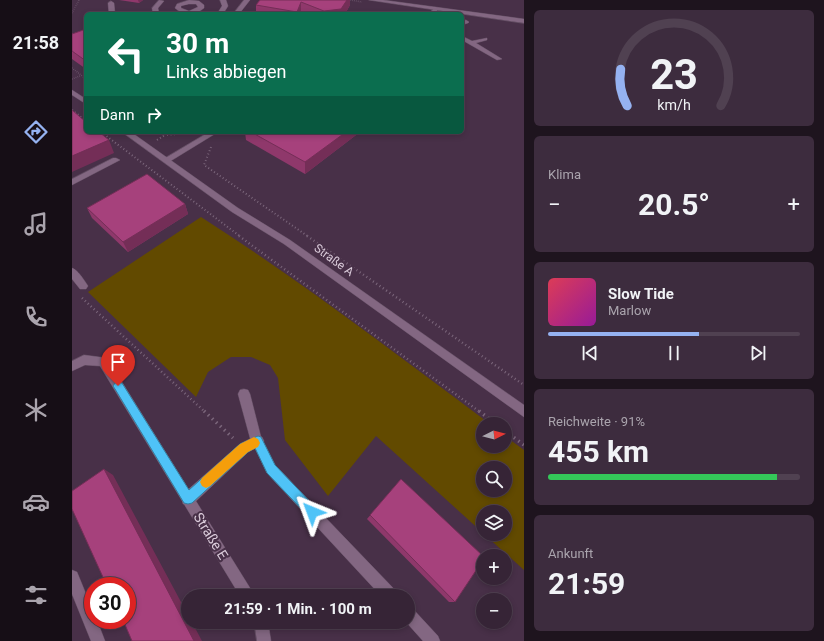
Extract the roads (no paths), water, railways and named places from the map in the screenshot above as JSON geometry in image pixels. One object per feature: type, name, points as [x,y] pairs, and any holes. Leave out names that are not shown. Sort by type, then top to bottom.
[{"type":"street","points":[[221,12],[225,6],[223,0]]},
{"type":"street","points":[[238,12],[247,0]]},
{"type":"street","points":[[372,0],[433,12]]},
{"type":"street","points":[[156,12],[155,8],[161,1]]},
{"type":"street","points":[[111,3],[112,12]]},
{"type":"street","points":[[464,15],[524,21]]},
{"type":"street","points":[[464,32],[482,40],[471,43]]},
{"type":"street","points":[[464,39],[499,59]]},
{"type":"street","points":[[72,92],[84,99]]},
{"type":"street","name":"Straße A","points":[[129,134],[235,210],[287,242],[524,412]]},
{"type":"street","points":[[166,160],[211,134]]},
{"type":"street","points":[[72,182],[116,160]]},
{"type":"street","points":[[72,272],[83,286]]},
{"type":"street","name":"Straße E","points":[[72,366],[84,360],[103,361],[244,589]]},
{"type":"street","points":[[244,394],[258,441],[271,469],[384,589]]},
{"type":"street","points":[[188,499],[244,448],[258,441]]},
{"type":"street","points":[[72,577],[98,641]]},
{"type":"street","points":[[415,622],[433,641]]},
{"type":"street","points":[[262,629],[264,641]]}]
